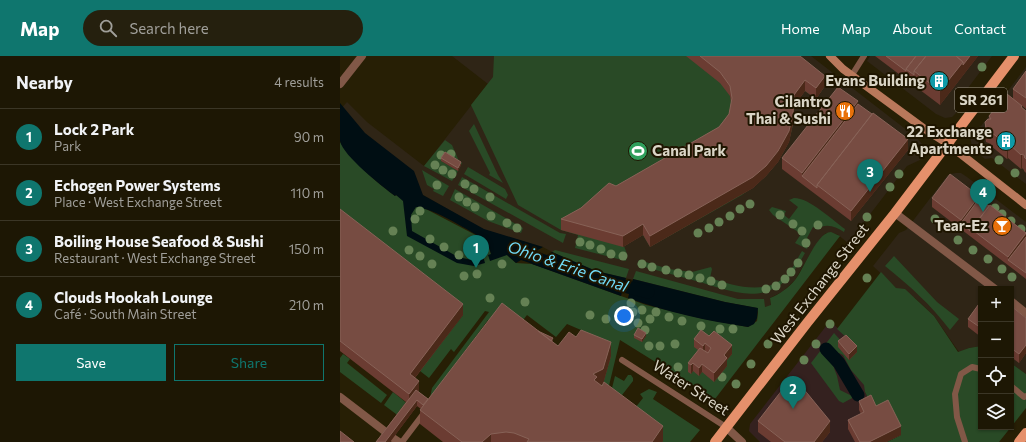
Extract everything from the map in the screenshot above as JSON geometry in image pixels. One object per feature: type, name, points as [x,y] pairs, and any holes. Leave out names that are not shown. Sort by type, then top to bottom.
[{"type":"main road","points":[[830,56],[852,75],[926,130],[948,144],[1026,205]]},
{"type":"main road","name":"SR 261","points":[[948,144],[1012,57]]},
{"type":"main road","name":"West Exchange Street","points":[[715,442],[948,144]]},
{"type":"main road","points":[[1019,442],[1026,433]]},
{"type":"street","points":[[340,84],[362,56]]},
{"type":"street","points":[[895,213],[991,286]]},
{"type":"street","points":[[1014,303],[1026,313]]},
{"type":"street","points":[[340,397],[395,439]]},
{"type":"street","name":"Water Street","points":[[726,427],[742,442]]},
{"type":"lane","points":[[852,75],[864,56]]},
{"type":"lane","name":"Water Street","points":[[622,360],[726,427]]},
{"type":"lane","points":[[965,442],[957,417],[955,394],[961,374],[972,367],[978,368]]},
{"type":"lane","points":[[1014,389],[1024,397],[1026,396]]},
{"type":"lane","points":[[395,439],[430,406]]},
{"type":"shaded area","points":[[452,56],[811,56],[917,138],[924,148],[924,154],[920,160],[907,166],[848,243],[837,234],[826,233],[813,249],[795,280],[782,292],[770,298],[771,306],[758,308],[725,302],[596,271],[543,247],[484,230],[423,195],[340,110],[347,102],[367,122],[424,166],[488,84]]},
{"type":"shaded area","points":[[870,56],[992,56],[965,92],[962,106],[952,117],[945,118],[936,114],[867,61]]},
{"type":"shaded area","points":[[1026,67],[1026,184],[992,158],[985,159],[975,151],[970,137],[973,129],[981,126]]},
{"type":"shaded area","points":[[961,173],[1026,222],[1026,374],[1014,365],[1014,286],[978,286],[978,346],[959,352],[934,316],[915,298],[896,288],[873,266],[899,233],[906,230],[950,174]]},
{"type":"shaded area","points":[[830,321],[878,365],[865,392],[876,414],[901,435],[887,442],[760,442],[749,431],[750,424]]},
{"type":"green space","name":"Canal Park","points":[[494,56],[786,56],[825,86],[816,99],[805,91],[796,102],[793,108],[793,125],[786,147],[768,174],[742,195],[650,247],[643,235],[624,246],[627,254],[626,261],[575,248],[578,235],[561,230],[518,205],[471,105],[493,77]]},
{"type":"green space","points":[[474,124],[503,183],[489,175],[490,173],[469,131]]},
{"type":"green space","points":[[445,140],[452,145],[459,161],[462,163],[461,165],[445,155],[441,161],[458,171],[452,181],[424,166]]},
{"type":"green space","points":[[340,142],[365,171],[395,196],[396,195],[416,207],[424,208],[487,241],[491,254],[507,255],[516,263],[532,264],[646,305],[704,319],[748,327],[757,321],[758,312],[757,308],[725,302],[633,279],[636,271],[738,299],[764,299],[765,307],[771,305],[770,298],[790,286],[795,280],[821,238],[831,232],[840,236],[715,399],[620,340],[606,398],[604,397],[581,330],[567,324],[556,337],[527,315],[517,328],[496,326],[488,320],[430,398],[432,388],[489,312],[485,311],[454,352],[451,349],[429,378],[420,371],[463,315],[340,220]]},
{"type":"green space","points":[[468,167],[505,189],[508,195],[506,199],[464,174]]},
{"type":"green space","points":[[422,170],[449,186],[443,196],[433,191],[434,189],[427,185]]},
{"type":"green space","points":[[462,177],[560,233],[566,234],[563,243],[458,185]]},
{"type":"green space","points":[[455,189],[523,228],[521,233],[488,221],[450,200]]},
{"type":"green space","points":[[794,198],[814,205],[845,229],[844,232],[830,226],[824,226],[817,229],[813,227],[807,238],[810,240],[807,249],[795,243],[801,234],[773,215],[769,210],[772,207],[786,211],[784,215],[789,219],[798,207],[789,200]]},
{"type":"green space","points":[[555,250],[629,269],[626,278],[596,271],[552,252]]},
{"type":"green space","points":[[802,251],[805,253],[786,281],[768,291],[750,294],[722,289],[637,265],[639,260],[669,269],[692,272],[711,267],[710,278],[740,286],[760,287],[779,281],[787,275]]},
{"type":"green space","points":[[894,256],[937,302],[959,319],[950,330],[920,296],[885,266]]},
{"type":"green space","points":[[881,272],[896,288],[905,289],[934,316],[958,352],[978,346],[978,430],[1009,430],[999,442],[887,442],[901,435],[876,414],[865,392],[864,385],[851,370],[843,355],[839,353],[834,355],[831,360],[840,390],[854,397],[843,403],[839,401],[811,363],[834,333],[843,343],[839,347],[849,359],[847,338],[837,329]]},
{"type":"green space","points":[[343,354],[350,359],[347,363],[387,395],[381,403],[340,372],[340,358]]},
{"type":"green space","points":[[1014,365],[1026,374],[1026,408],[1014,423]]},
{"type":"green space","points":[[628,375],[631,375],[633,381],[615,404],[609,400],[615,376],[624,381]]},
{"type":"green space","points":[[649,389],[657,392],[653,399],[700,430],[690,442],[662,442],[663,441],[631,413],[643,398],[640,394]]},
{"type":"green space","points":[[393,392],[409,405],[400,417],[384,405]]},
{"type":"water","points":[[340,103],[365,133],[414,171],[423,195],[484,229],[543,247],[516,263],[507,255],[490,261],[488,255],[491,254],[487,241],[443,216],[416,207],[411,215],[412,231],[458,257],[472,260],[483,256],[485,263],[474,266],[457,263],[407,236],[403,201],[396,195],[395,196],[389,192],[364,171],[348,155],[343,147],[340,141]]},
{"type":"water","points":[[552,252],[596,271],[626,278],[621,296],[532,264]]},
{"type":"water","points":[[633,279],[725,302],[758,308],[757,318],[754,324],[748,327],[687,316],[657,308],[628,298]]},
{"type":"building","points":[[700,56],[800,56],[825,76],[816,88],[805,80],[794,95],[793,113],[789,131],[778,151],[766,166],[753,177],[650,236],[643,224],[623,236],[561,219],[581,208],[609,183],[616,186],[719,127],[729,114],[732,98],[730,86],[720,72]]},
{"type":"building","points":[[886,56],[916,56],[906,71]]},
{"type":"building","points":[[916,56],[926,56],[914,71],[914,75],[906,69]]},
{"type":"building","points":[[926,56],[956,56],[963,62],[940,91],[914,71]]},
{"type":"building","points":[[956,56],[970,56],[963,65],[963,62]]},
{"type":"building","points":[[1026,71],[1026,98],[1013,89]]},
{"type":"building","points":[[838,87],[858,101],[802,173],[782,158]]},
{"type":"building","name":"22 Exchange Apartments","points":[[1007,94],[1026,111],[1026,159],[1024,157],[1025,156],[1022,154],[1021,155],[1008,143],[1007,145],[991,132],[993,130],[986,128],[985,122],[988,119],[991,119],[989,116]]},
{"type":"building","points":[[858,104],[872,114],[817,185],[817,188],[802,176]]},
{"type":"building","points":[[873,113],[908,139],[851,211],[817,185]]},
{"type":"building","points":[[445,152],[461,162],[458,168],[441,158]]},
{"type":"building","points":[[950,174],[979,196],[961,220],[932,198]]},
{"type":"building","points":[[979,199],[989,206],[976,223],[970,228],[970,231],[961,223]]},
{"type":"building","points":[[990,205],[1026,233],[1008,257],[970,228],[976,223]]},
{"type":"building","points":[[340,209],[463,304],[410,374],[419,381],[409,394],[340,341]]},
{"type":"building","points":[[1026,237],[1026,273],[1008,260]]},
{"type":"building","points":[[502,303],[558,346],[569,332],[576,337],[581,330],[611,342],[603,369],[593,374],[597,377],[594,380],[602,386],[604,382],[663,426],[652,442],[527,442],[529,439],[514,433],[506,432],[491,434],[482,442],[462,442],[420,410]]},
{"type":"building","points":[[978,305],[978,326],[968,319]]},
{"type":"building","points":[[1014,308],[1026,318],[1026,345],[1019,354],[1014,350]]},
{"type":"building","points":[[638,328],[646,333],[642,339],[634,335]]},
{"type":"building","points":[[701,330],[709,336],[714,331],[732,345],[724,355],[727,358],[714,373],[702,364],[699,368],[693,363],[691,365],[688,363],[700,348],[708,353],[711,348],[705,343],[703,346],[694,339]]},
{"type":"building","points":[[538,331],[553,338],[551,341]]},
{"type":"building","points":[[846,335],[857,346],[849,354],[838,341]]},
{"type":"building","points":[[793,376],[830,421],[814,442],[785,442],[758,421]]},
{"type":"building","points":[[416,390],[428,399],[423,405],[417,400],[385,442],[376,442]]},
{"type":"building","points":[[871,395],[876,406],[888,400],[901,426],[869,442],[860,442],[848,420],[864,412],[859,401]]},
{"type":"building","points":[[340,431],[354,442],[340,442]]},
{"type":"waterway","name":"Ohio & Erie Canal","points":[[512,250],[556,265]]},
{"type":"waterway","name":"Ohio & Erie Canal","points":[[607,282],[648,292]]},
{"type":"waterway","name":"Ohio & Erie Canal","points":[[826,349],[839,363],[858,395]]},
{"type":"place","name":"Evans Building","points":[[939,81]]},
{"type":"place","name":"Cilantro Thai & Sushi","points":[[845,111]]},
{"type":"place","name":"22 Exchange Apartments","points":[[1006,141]]},
{"type":"place","name":"Canal Park","points":[[638,151]]},
{"type":"place","name":"Boiling House Seafood & Sushi","points":[[870,192]]},
{"type":"place","name":"Clouds Hookah Lounge","points":[[983,212]]},
{"type":"place","name":"Tear-Ez","points":[[1002,226]]},
{"type":"place","name":"Lock 2 Park","points":[[476,268]]},
{"type":"place","name":"Echogen Power Systems","points":[[793,409]]}]
